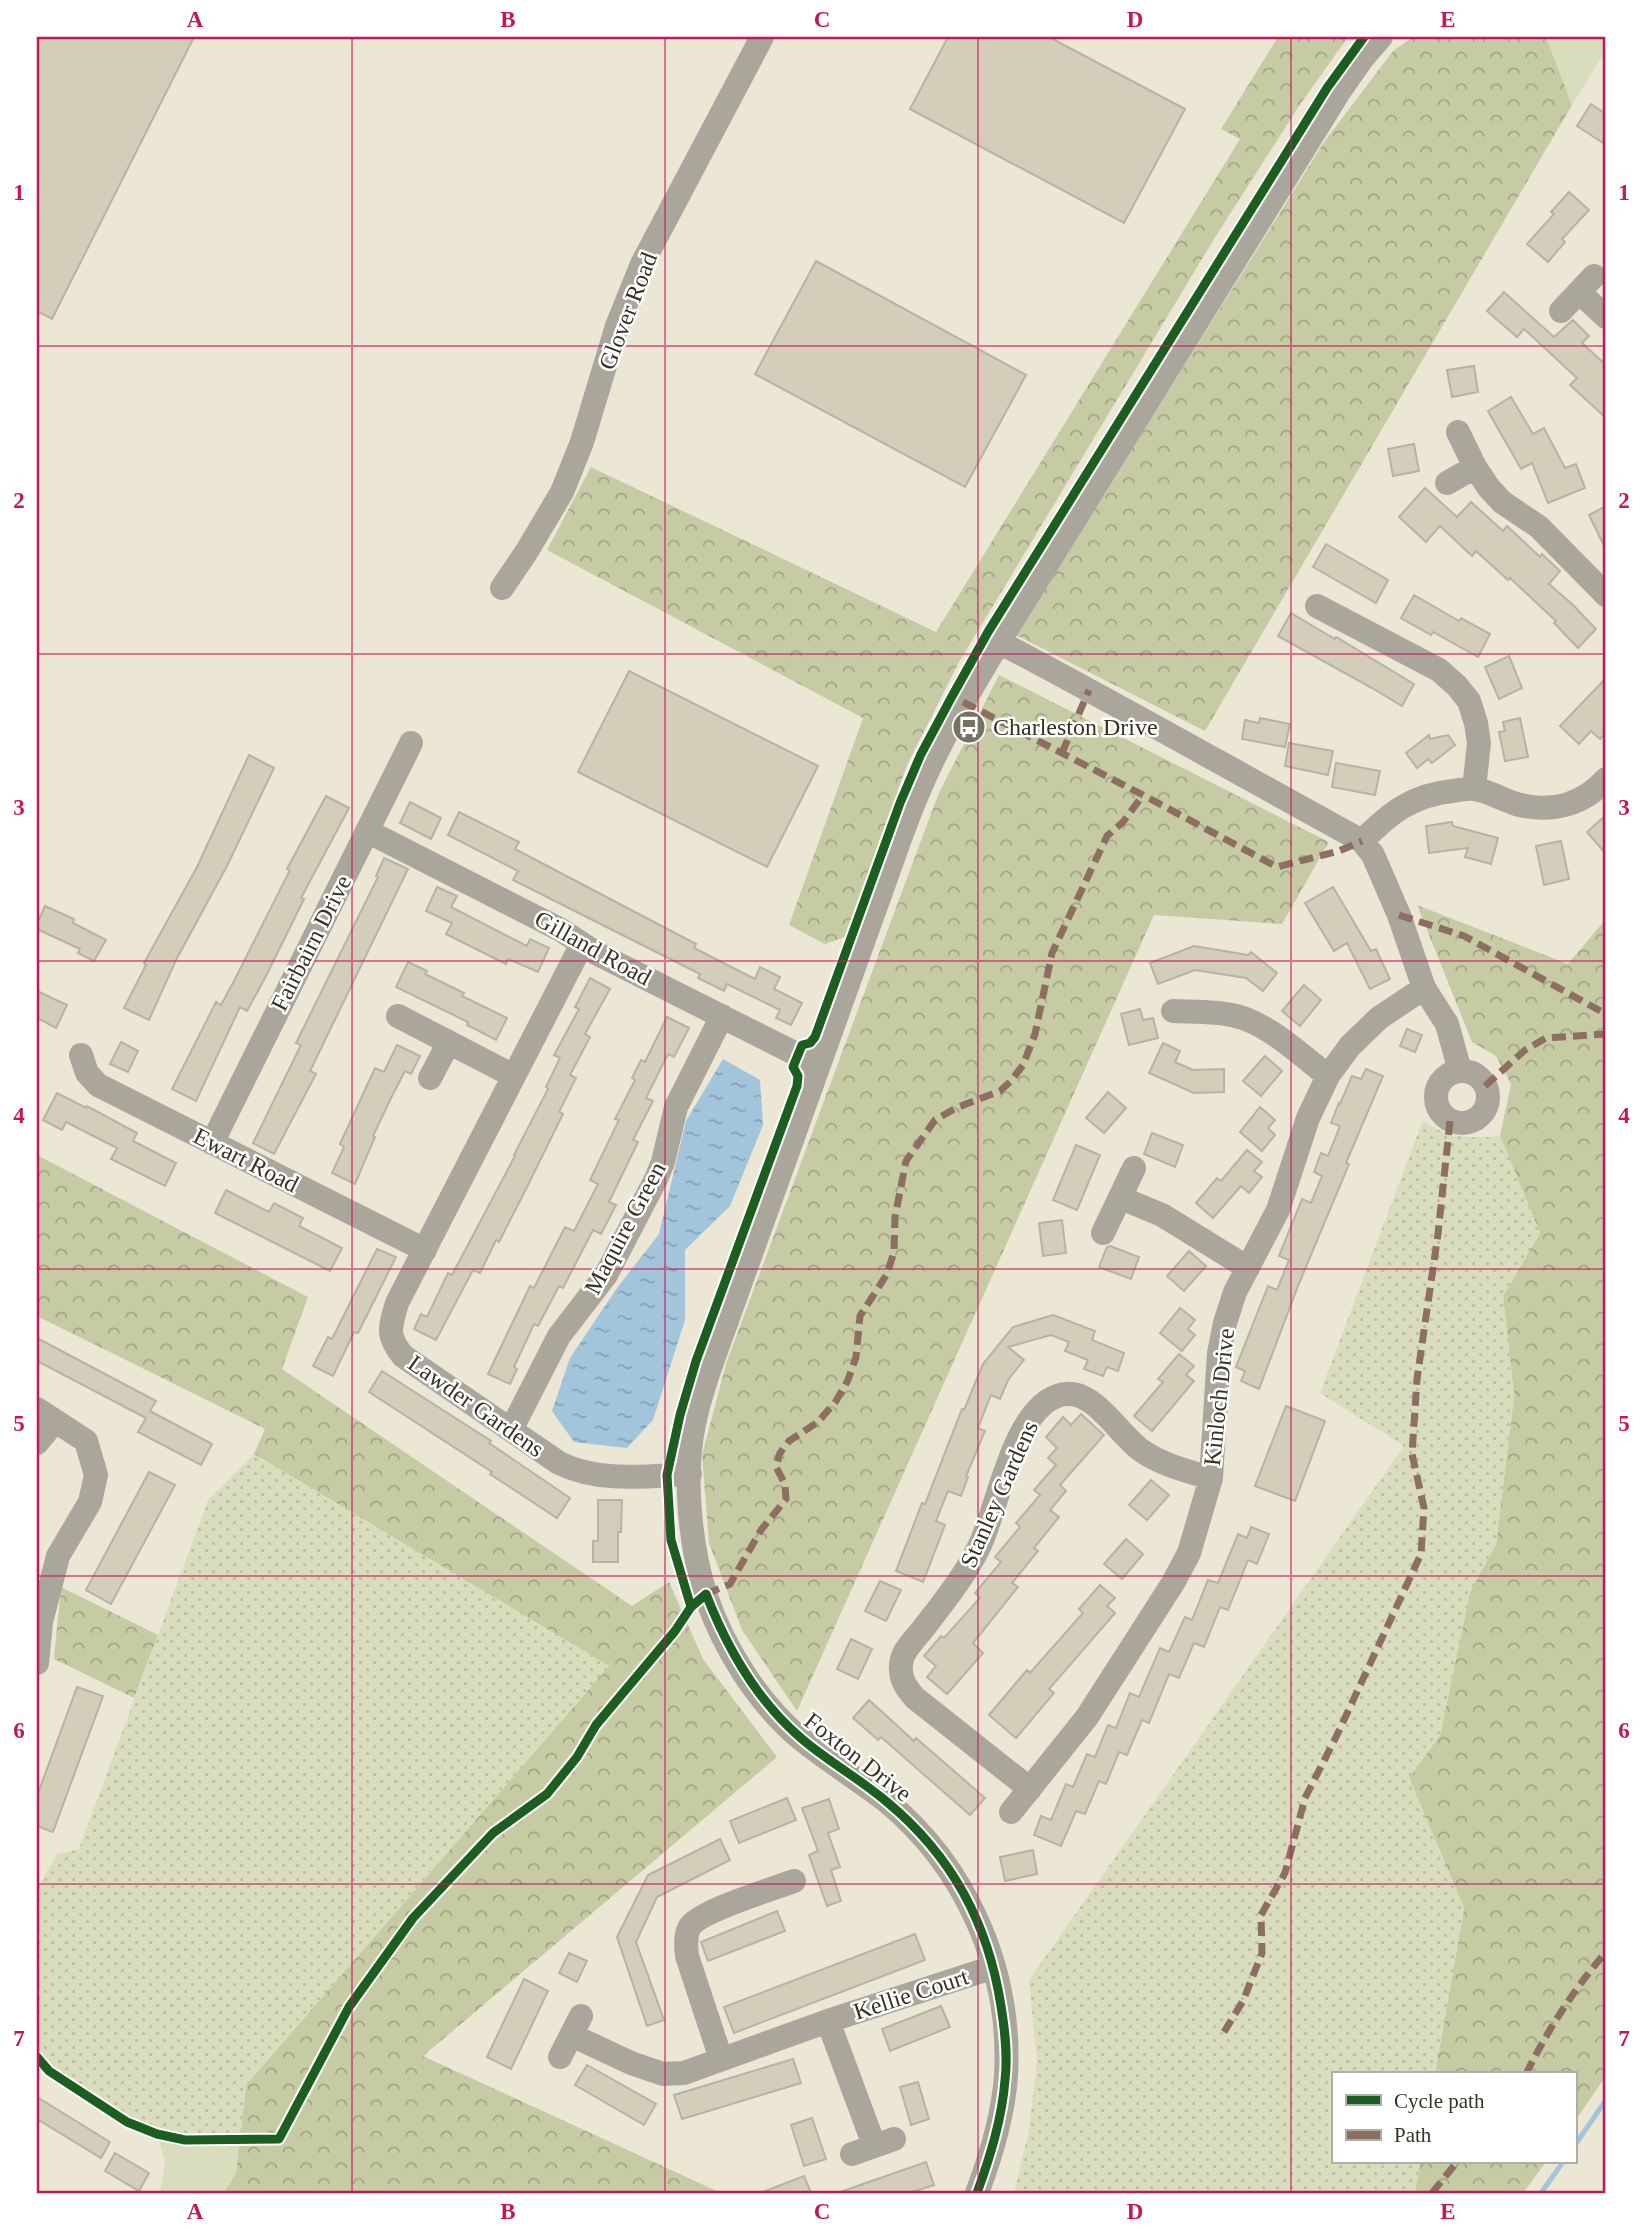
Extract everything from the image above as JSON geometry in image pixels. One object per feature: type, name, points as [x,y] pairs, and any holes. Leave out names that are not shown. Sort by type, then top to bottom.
[{"type":"street","name":"Glover Road","points":[[502,588],[562,492],[582,442],[617,326],[642,264],[762,37]]},
{"type":"street","name":"Foxton Drive","points":[[977,2193],[996,2135],[1006,2079],[1006,2039],[994,1966],[980,1924],[942,1858],[887,1802],[788,1726],[743,1672],[716,1621],[695,1556],[690,1474],[694,1427],[713,1361],[917,794],[962,702],[1339,92],[1381,37]]},
{"type":"street","points":[[1561,311],[1586,284],[1606,317]]},
{"type":"street","points":[[1458,432],[1489,488],[1502,502],[1539,527],[1606,596]]},
{"type":"street","points":[[1447,482],[1475,467]]},
{"type":"street","points":[[1317,606],[1439,670],[1457,686],[1469,701],[1476,723],[1479,743],[1474,789]]},
{"type":"street","points":[[999,642],[1362,841],[1379,870],[1399,915],[1424,988],[1447,1024],[1460,1071]]},
{"type":"street","name":"Fairbairn Drive","points":[[212,1143],[411,744]]},
{"type":"street","points":[[1362,841],[1393,812],[1419,797],[1474,789],[1519,805],[1546,809],[1571,804],[1596,790],[1606,779]]},
{"type":"street","name":"Gilland Road","points":[[367,831],[561,930],[596,953],[818,1065]]},
{"type":"street","name":"Lawder Gardens","points":[[582,944],[397,1303],[390,1334],[392,1343],[403,1356],[559,1464],[596,1476],[690,1474]]},
{"type":"street","name":"Kinloch Drive","points":[[1012,1812],[1087,1717],[1173,1583],[1189,1553],[1211,1478],[1219,1353],[1225,1323],[1235,1292],[1278,1210],[1308,1118],[1328,1076],[1350,1046],[1379,1018],[1424,988]]},
{"type":"street","points":[[1173,1011],[1225,1015],[1262,1026],[1328,1076]]},
{"type":"street","points":[[398,1016],[514,1076]]},
{"type":"street","name":"Maquire Green","points":[[511,1430],[559,1336],[606,1275],[656,1180],[663,1163],[676,1107],[722,1016]]},
{"type":"street","points":[[430,1078],[449,1042]]},
{"type":"street","name":"Ewart Road","points":[[81,1055],[87,1073],[98,1086],[425,1250]]},
{"type":"street","points":[[1103,1233],[1134,1168]]},
{"type":"street","points":[[1121,1198],[1162,1215],[1248,1268]]},
{"type":"street","name":"Stanley Gardens","points":[[1030,1788],[915,1698],[905,1687],[900,1672],[903,1656],[960,1580],[979,1545],[1007,1463],[1029,1419],[1057,1396],[1075,1394],[1096,1406],[1139,1449],[1165,1465],[1211,1478]]},
{"type":"street","points":[[37,1443],[46,1415],[86,1441],[96,1475],[90,1502],[58,1556],[39,1622],[37,1662]]},
{"type":"street","points":[[721,2059],[687,1956],[685,1941],[689,1928],[696,1919],[710,1912],[794,1881]]},
{"type":"street","name":"Kellie Court","points":[[560,2057],[576,2025],[631,2063],[663,2074],[684,2073],[828,2021],[994,1966]]},
{"type":"street","name":"Kellie Court","points":[[828,2021],[873,2146]]},
{"type":"green space","points":[[1278,37],[1348,37],[1299,106],[1214,239],[959,662],[907,765],[845,937],[825,944],[789,925],[863,718],[547,550],[591,467],[936,632],[1240,139],[1221,129]]},
{"type":"green space","points":[[1413,37],[1546,37],[1572,105],[1205,731],[1016,635],[1324,142],[1393,51]]},
{"type":"green space","points":[[1546,37],[1606,37],[1606,50],[1572,105]]},
{"type":"green space","points":[[999,675],[1329,842],[1282,924],[1154,915],[797,1711],[742,1630],[709,1543],[702,1455],[726,1364],[938,795]]},
{"type":"green space","points":[[1417,905],[1568,964],[1606,919],[1606,2076],[1576,2120],[1576,2072],[1435,2072],[1464,1908],[1409,1778],[1440,1735],[1470,1592],[1496,1544],[1514,1396],[1503,1296],[1540,1233],[1500,1136],[1511,1084],[1496,1056],[1472,1042]]},
{"type":"green space","points":[[1423,1120],[1441,1131],[1459,1136],[1500,1136],[1540,1233],[1503,1296],[1514,1396],[1496,1544],[1470,1592],[1440,1735],[1409,1778],[1464,1908],[1435,2072],[1332,2072],[1332,2164],[1420,2164],[1415,2193],[1014,2193],[1029,2130],[1037,2062],[1029,1980],[1404,1446],[1320,1393]]},
{"type":"green space","points":[[37,1155],[308,1297],[282,1369],[632,1606],[669,1582],[703,1659],[777,1757],[423,2056],[721,2193],[224,2193],[236,2173],[246,2085],[609,1666],[254,1454],[265,1429],[37,1316]]},
{"type":"green space","points":[[254,1454],[609,1666],[246,2085],[240,2140],[185,2140],[157,2134],[127,2122],[49,2071],[37,2057],[37,1889],[57,1854],[79,1849],[208,1500]]},
{"type":"green space","points":[[61,1587],[158,1635],[134,1698],[54,1659]]},
{"type":"green space","points":[[157,2134],[185,2140],[240,2140],[236,2173],[224,2193],[160,2193],[165,2162]]},
{"type":"green space","points":[[1420,2164],[1545,2164],[1523,2193],[1415,2193]]},
{"type":"water","points":[[723,1059],[760,1080],[763,1125],[730,1206],[685,1250],[685,1320],[653,1420],[627,1448],[574,1442],[552,1411],[570,1358],[617,1288],[659,1234],[686,1121]]},
{"type":"building","points":[[37,37],[194,37],[52,319],[37,311]]},
{"type":"building","points":[[948,37],[1049,37],[1185,109],[1124,223],[910,109]]},
{"type":"building","points":[[1591,104],[1606,114],[1606,145],[1577,126]]},
{"type":"building","points":[[1569,192],[1589,210],[1562,239],[1565,242],[1548,262],[1527,244],[1554,214],[1551,212]]},
{"type":"building","points":[[816,261],[1026,375],[965,487],[755,374]]},
{"type":"building","points":[[1504,292],[1554,337],[1573,320],[1589,336],[1582,343],[1606,365],[1606,418],[1570,385],[1577,378],[1524,329],[1517,337],[1487,311]]},
{"type":"building","points":[[1474,366],[1478,392],[1452,397],[1447,370]]},
{"type":"building","points":[[1511,397],[1533,434],[1544,428],[1565,468],[1576,464],[1585,488],[1548,503],[1532,463],[1521,469],[1488,411]]},
{"type":"building","points":[[1414,444],[1419,471],[1393,476],[1388,449]]},
{"type":"building","points":[[1425,488],[1457,517],[1471,502],[1503,531],[1507,526],[1540,557],[1542,554],[1560,571],[1549,584],[1596,629],[1578,648],[1554,623],[1556,621],[1476,551],[1472,556],[1440,526],[1426,542],[1399,517]]},
{"type":"building","points":[[1606,506],[1606,550],[1589,515]]},
{"type":"building","points":[[1326,544],[1388,580],[1376,603],[1313,567]]},
{"type":"building","points":[[1414,595],[1459,621],[1461,618],[1490,634],[1478,657],[1401,618]]},
{"type":"building","points":[[1291,613],[1414,684],[1402,706],[1278,636]]},
{"type":"building","points":[[1509,656],[1522,688],[1499,699],[1485,667]]},
{"type":"building","points":[[629,671],[818,766],[767,867],[578,772]]},
{"type":"building","points":[[1606,678],[1606,732],[1600,739],[1591,731],[1579,744],[1560,726]]},
{"type":"building","points":[[1260,718],[1290,724],[1285,747],[1242,739],[1245,720],[1259,723]]},
{"type":"building","points":[[1520,718],[1528,757],[1505,761],[1499,732],[1505,731],[1503,722]]},
{"type":"building","points":[[1429,735],[1430,739],[1448,735],[1455,745],[1432,763],[1428,759],[1417,768],[1406,753]]},
{"type":"building","points":[[1289,743],[1333,751],[1328,775],[1285,766]]},
{"type":"building","points":[[249,755],[274,768],[227,866],[176,960],[149,1020],[124,1008],[146,965],[144,963],[197,867]]},
{"type":"building","points":[[1336,763],[1380,771],[1375,795],[1332,787]]},
{"type":"building","points":[[326,796],[349,808],[301,898],[304,899],[247,1011],[240,1007],[196,1101],[172,1089],[216,1002],[221,1005],[234,981],[290,870],[287,869]]},
{"type":"building","points":[[410,802],[441,818],[431,839],[400,823]]},
{"type":"building","points":[[459,812],[519,842],[515,849],[696,944],[694,948],[755,979],[760,967],[780,977],[774,989],[802,1003],[791,1025],[776,1018],[780,1010],[727,984],[724,991],[698,978],[700,974],[513,880],[518,871],[448,835]]},
{"type":"building","points":[[1606,815],[1606,854],[1587,832]]},
{"type":"building","points":[[1452,822],[1453,826],[1498,838],[1491,864],[1465,857],[1468,848],[1429,853],[1426,826]]},
{"type":"building","points":[[1561,841],[1569,879],[1544,885],[1536,846]]},
{"type":"building","points":[[384,858],[408,869],[310,1071],[316,1074],[274,1154],[253,1143],[301,1045],[296,1043],[378,877],[376,876]]},
{"type":"building","points":[[437,887],[457,896],[451,907],[527,946],[530,939],[549,948],[538,972],[508,959],[506,964],[446,934],[452,923],[426,911]]},
{"type":"building","points":[[1333,887],[1371,951],[1376,949],[1390,979],[1370,989],[1347,943],[1334,951],[1305,903]]},
{"type":"building","points":[[45,906],[74,919],[73,923],[106,940],[94,961],[78,953],[80,949],[37,929]]},
{"type":"building","points":[[1194,946],[1248,955],[1251,952],[1277,973],[1263,991],[1246,978],[1195,970],[1158,984],[1150,963]]},
{"type":"building","points":[[408,962],[427,971],[425,974],[464,993],[462,996],[507,1018],[496,1040],[467,1025],[468,1022],[396,987]]},
{"type":"building","points":[[590,978],[610,989],[585,1034],[590,1037],[570,1075],[576,1078],[559,1112],[563,1114],[499,1242],[496,1240],[480,1273],[473,1270],[436,1340],[414,1329],[421,1314],[427,1317],[448,1273],[452,1275],[515,1156],[548,1089],[546,1087],[560,1058],[554,1055],[579,1009],[575,1007]]},
{"type":"building","points":[[1304,985],[1321,1000],[1300,1026],[1282,1011]]},
{"type":"building","points":[[37,991],[67,1005],[56,1028],[37,1018]]},
{"type":"building","points":[[1140,1009],[1143,1020],[1153,1018],[1158,1038],[1129,1045],[1121,1014]]},
{"type":"building","points":[[667,1017],[689,1028],[674,1057],[668,1054],[646,1098],[653,1101],[633,1140],[638,1142],[609,1202],[616,1205],[601,1234],[593,1230],[563,1288],[559,1286],[538,1326],[534,1324],[514,1367],[517,1369],[510,1384],[488,1374],[530,1286],[534,1288],[565,1227],[574,1231],[598,1184],[590,1180],[619,1120],[615,1119],[635,1080],[632,1078],[641,1060],[645,1062]]},
{"type":"building","points":[[1407,1029],[1422,1035],[1415,1052],[1400,1046]]},
{"type":"building","points":[[121,1042],[138,1051],[128,1072],[110,1064]]},
{"type":"building","points":[[1163,1043],[1180,1051],[1175,1062],[1193,1070],[1224,1069],[1224,1092],[1194,1093],[1149,1073]]},
{"type":"building","points":[[397,1045],[420,1056],[411,1074],[405,1071],[391,1098],[355,1184],[332,1173],[344,1147],[340,1144],[375,1068],[384,1072]]},
{"type":"building","points":[[1265,1056],[1282,1071],[1261,1096],[1243,1081]]},
{"type":"building","points":[[1366,1069],[1383,1076],[1346,1163],[1349,1164],[1259,1389],[1241,1381],[1245,1371],[1236,1367],[1268,1286],[1277,1290],[1289,1260],[1279,1256],[1302,1199],[1311,1203],[1322,1176],[1314,1172],[1321,1153],[1328,1156],[1340,1126],[1331,1123],[1339,1103],[1352,1076],[1361,1079]]},
{"type":"building","points":[[1108,1092],[1126,1108],[1104,1133],[1086,1118]]},
{"type":"building","points":[[57,1093],[137,1133],[133,1141],[176,1163],[165,1186],[111,1159],[117,1148],[66,1122],[62,1130],[43,1120]]},
{"type":"building","points":[[1260,1107],[1275,1120],[1268,1128],[1275,1135],[1262,1151],[1240,1132]]},
{"type":"building","points":[[1152,1133],[1183,1145],[1175,1167],[1144,1154]]},
{"type":"building","points":[[1076,1145],[1100,1155],[1077,1210],[1053,1200]]},
{"type":"building","points":[[1247,1150],[1262,1162],[1254,1171],[1262,1177],[1249,1193],[1241,1186],[1213,1218],[1196,1203],[1217,1178],[1221,1181]]},
{"type":"building","points":[[226,1190],[269,1212],[274,1203],[303,1218],[299,1226],[342,1248],[330,1271],[215,1213]]},
{"type":"building","points":[[1062,1220],[1066,1253],[1043,1256],[1039,1223]]},
{"type":"building","points":[[1107,1247],[1139,1257],[1131,1279],[1099,1267]]},
{"type":"building","points":[[377,1249],[396,1257],[333,1376],[313,1366],[328,1337],[332,1339]]},
{"type":"building","points":[[1189,1251],[1206,1266],[1184,1291],[1167,1276]]},
{"type":"building","points":[[1180,1308],[1195,1320],[1188,1329],[1195,1335],[1182,1351],[1160,1333]]},
{"type":"building","points":[[1053,1315],[1095,1331],[1092,1340],[1124,1353],[1118,1371],[1107,1367],[1103,1376],[1084,1369],[1088,1360],[1065,1351],[1069,1342],[1051,1335],[1008,1347],[1024,1360],[1008,1380],[1000,1399],[991,1395],[978,1428],[985,1431],[966,1476],[968,1477],[961,1496],[948,1491],[936,1521],[945,1525],[923,1582],[896,1571],[922,1503],[925,1504],[962,1409],[964,1410],[983,1364],[1013,1327]]},
{"type":"building","points":[[37,1338],[156,1401],[150,1411],[212,1444],[201,1465],[138,1432],[146,1418],[37,1361]]},
{"type":"building","points":[[1179,1354],[1194,1366],[1186,1375],[1194,1381],[1152,1431],[1134,1416],[1163,1382],[1158,1379]]},
{"type":"building","points":[[382,1371],[491,1441],[489,1443],[570,1498],[557,1518],[369,1392]]},
{"type":"building","points":[[1286,1406],[1325,1421],[1295,1501],[1255,1486]]},
{"type":"building","points":[[1081,1414],[1104,1435],[1060,1485],[1066,1491],[1050,1510],[1059,1517],[1034,1548],[1038,1551],[1012,1583],[1018,1587],[973,1643],[983,1653],[947,1694],[927,1677],[936,1666],[924,1656],[980,1598],[975,1593],[1001,1562],[995,1557],[1020,1527],[1016,1523],[1040,1495],[1034,1490],[1056,1465],[1048,1458],[1057,1448],[1046,1437],[1063,1417],[1071,1425]]},
{"type":"building","points":[[149,1472],[175,1485],[111,1604],[86,1590]]},
{"type":"building","points":[[1151,1480],[1169,1495],[1147,1520],[1129,1505]]},
{"type":"building","points":[[598,1500],[622,1500],[618,1562],[593,1562],[593,1541],[598,1541]]},
{"type":"building","points":[[1251,1527],[1269,1534],[1257,1564],[1248,1560],[1228,1610],[1220,1607],[1204,1647],[1194,1643],[1179,1678],[1169,1674],[1149,1723],[1142,1720],[1127,1755],[1119,1752],[1106,1784],[1099,1781],[1085,1814],[1076,1811],[1061,1846],[1034,1835],[1041,1816],[1051,1820],[1066,1784],[1073,1787],[1087,1754],[1095,1757],[1108,1725],[1116,1728],[1130,1693],[1139,1697],[1160,1648],[1169,1652],[1185,1617],[1192,1620],[1208,1580],[1218,1583],[1238,1534],[1247,1538]]},
{"type":"building","points":[[1126,1539],[1143,1554],[1122,1579],[1104,1564]]},
{"type":"building","points":[[880,1581],[901,1590],[886,1621],[865,1611]]},
{"type":"building","points":[[1100,1585],[1115,1598],[1107,1606],[1115,1613],[1049,1689],[1054,1693],[1016,1738],[989,1715],[1027,1670],[1030,1673],[1083,1613],[1079,1609]]},
{"type":"building","points":[[851,1639],[872,1649],[858,1679],[837,1669]]},
{"type":"building","points":[[77,1687],[103,1696],[53,1832],[37,1826],[37,1796]]},
{"type":"building","points":[[869,1700],[914,1741],[916,1738],[985,1798],[970,1815],[881,1737],[878,1740],[853,1718]]},
{"type":"building","points":[[787,1798],[796,1820],[739,1843],[730,1821]]},
{"type":"building","points":[[829,1799],[839,1829],[828,1833],[840,1867],[831,1870],[841,1901],[827,1906],[809,1855],[818,1851],[802,1808]]},
{"type":"building","points":[[720,1839],[730,1860],[657,1897],[636,1942],[664,2020],[647,2026],[617,1937],[648,1875]]},
{"type":"building","points":[[1033,1850],[1037,1874],[1005,1881],[1000,1857]]},
{"type":"building","points":[[777,1911],[785,1931],[708,1961],[701,1942]]},
{"type":"building","points":[[915,1934],[925,1960],[734,2033],[724,2007]]},
{"type":"building","points":[[569,1953],[587,1961],[577,1982],[559,1973]]},
{"type":"building","points":[[524,1979],[548,1991],[511,2069],[487,2057]]},
{"type":"building","points":[[941,2006],[950,2027],[890,2051],[882,2029]]},
{"type":"building","points":[[793,2059],[801,2083],[682,2119],[674,2095]]},
{"type":"building","points":[[587,2065],[656,2104],[644,2125],[575,2085]]},
{"type":"building","points":[[918,2082],[929,2119],[911,2125],[900,2087]]},
{"type":"building","points":[[37,2097],[110,2142],[101,2158],[37,2119]]},
{"type":"building","points":[[812,2118],[826,2159],[804,2166],[791,2125]]},
{"type":"building","points":[[115,2153],[149,2173],[139,2191],[105,2171]]},
{"type":"building","points":[[926,2162],[934,2185],[909,2193],[843,2193],[843,2191]]},
{"type":"building","points":[[804,2176],[811,2193],[763,2193],[763,2192]]},
{"type":"waterway","points":[[1576,2144],[1606,2100]]},
{"type":"waterway","points":[[1541,2193],[1562,2164]]},
{"type":"marked path","points":[[1062,753],[1089,690]]},
{"type":"marked path","points":[[963,702],[1277,867],[1339,851],[1362,841]]},
{"type":"marked path","points":[[706,1594],[730,1584],[761,1530],[786,1499],[785,1484],[776,1467],[780,1453],[789,1441],[818,1422],[836,1401],[848,1380],[856,1357],[860,1316],[887,1274],[894,1252],[895,1217],[906,1161],[935,1120],[956,1108],[1000,1091],[1023,1065],[1035,1034],[1052,953],[1107,836],[1123,822],[1143,795]]},
{"type":"marked path","points":[[1399,915],[1464,936],[1606,1014]]},
{"type":"marked path","points":[[1485,1086],[1525,1050],[1546,1038],[1606,1034]]},
{"type":"marked path","points":[[1224,2032],[1243,2001],[1262,1953],[1261,1915],[1285,1873],[1305,1798],[1421,1554],[1424,1508],[1412,1454],[1417,1379],[1438,1234],[1450,1121]]},
{"type":"marked path","points":[[1527,2072],[1562,2011],[1606,1952]]},
{"type":"marked path","points":[[1432,2193],[1455,2164]]},
{"type":"cycle path","points":[[691,1607],[671,1540],[667,1475],[680,1415],[696,1361],[797,1086],[798,1076],[793,1067],[802,1045],[810,1043],[815,1037],[900,803],[921,754],[988,632],[1327,88],[1364,37]]},
{"type":"cycle path","points":[[37,2057],[49,2071],[127,2122],[157,2134],[185,2140],[279,2139],[349,2007],[413,1918],[493,1833],[547,1794],[577,1757],[596,1725],[675,1631],[691,1607],[706,1594],[734,1654],[771,1708],[802,1739],[877,1794],[910,1823],[948,1868],[976,1919],[995,1976],[1006,2043],[1003,2095],[998,2123],[977,2193]]},
{"type":"place","name":"Charleston Drive","points":[[969,727]]}]
